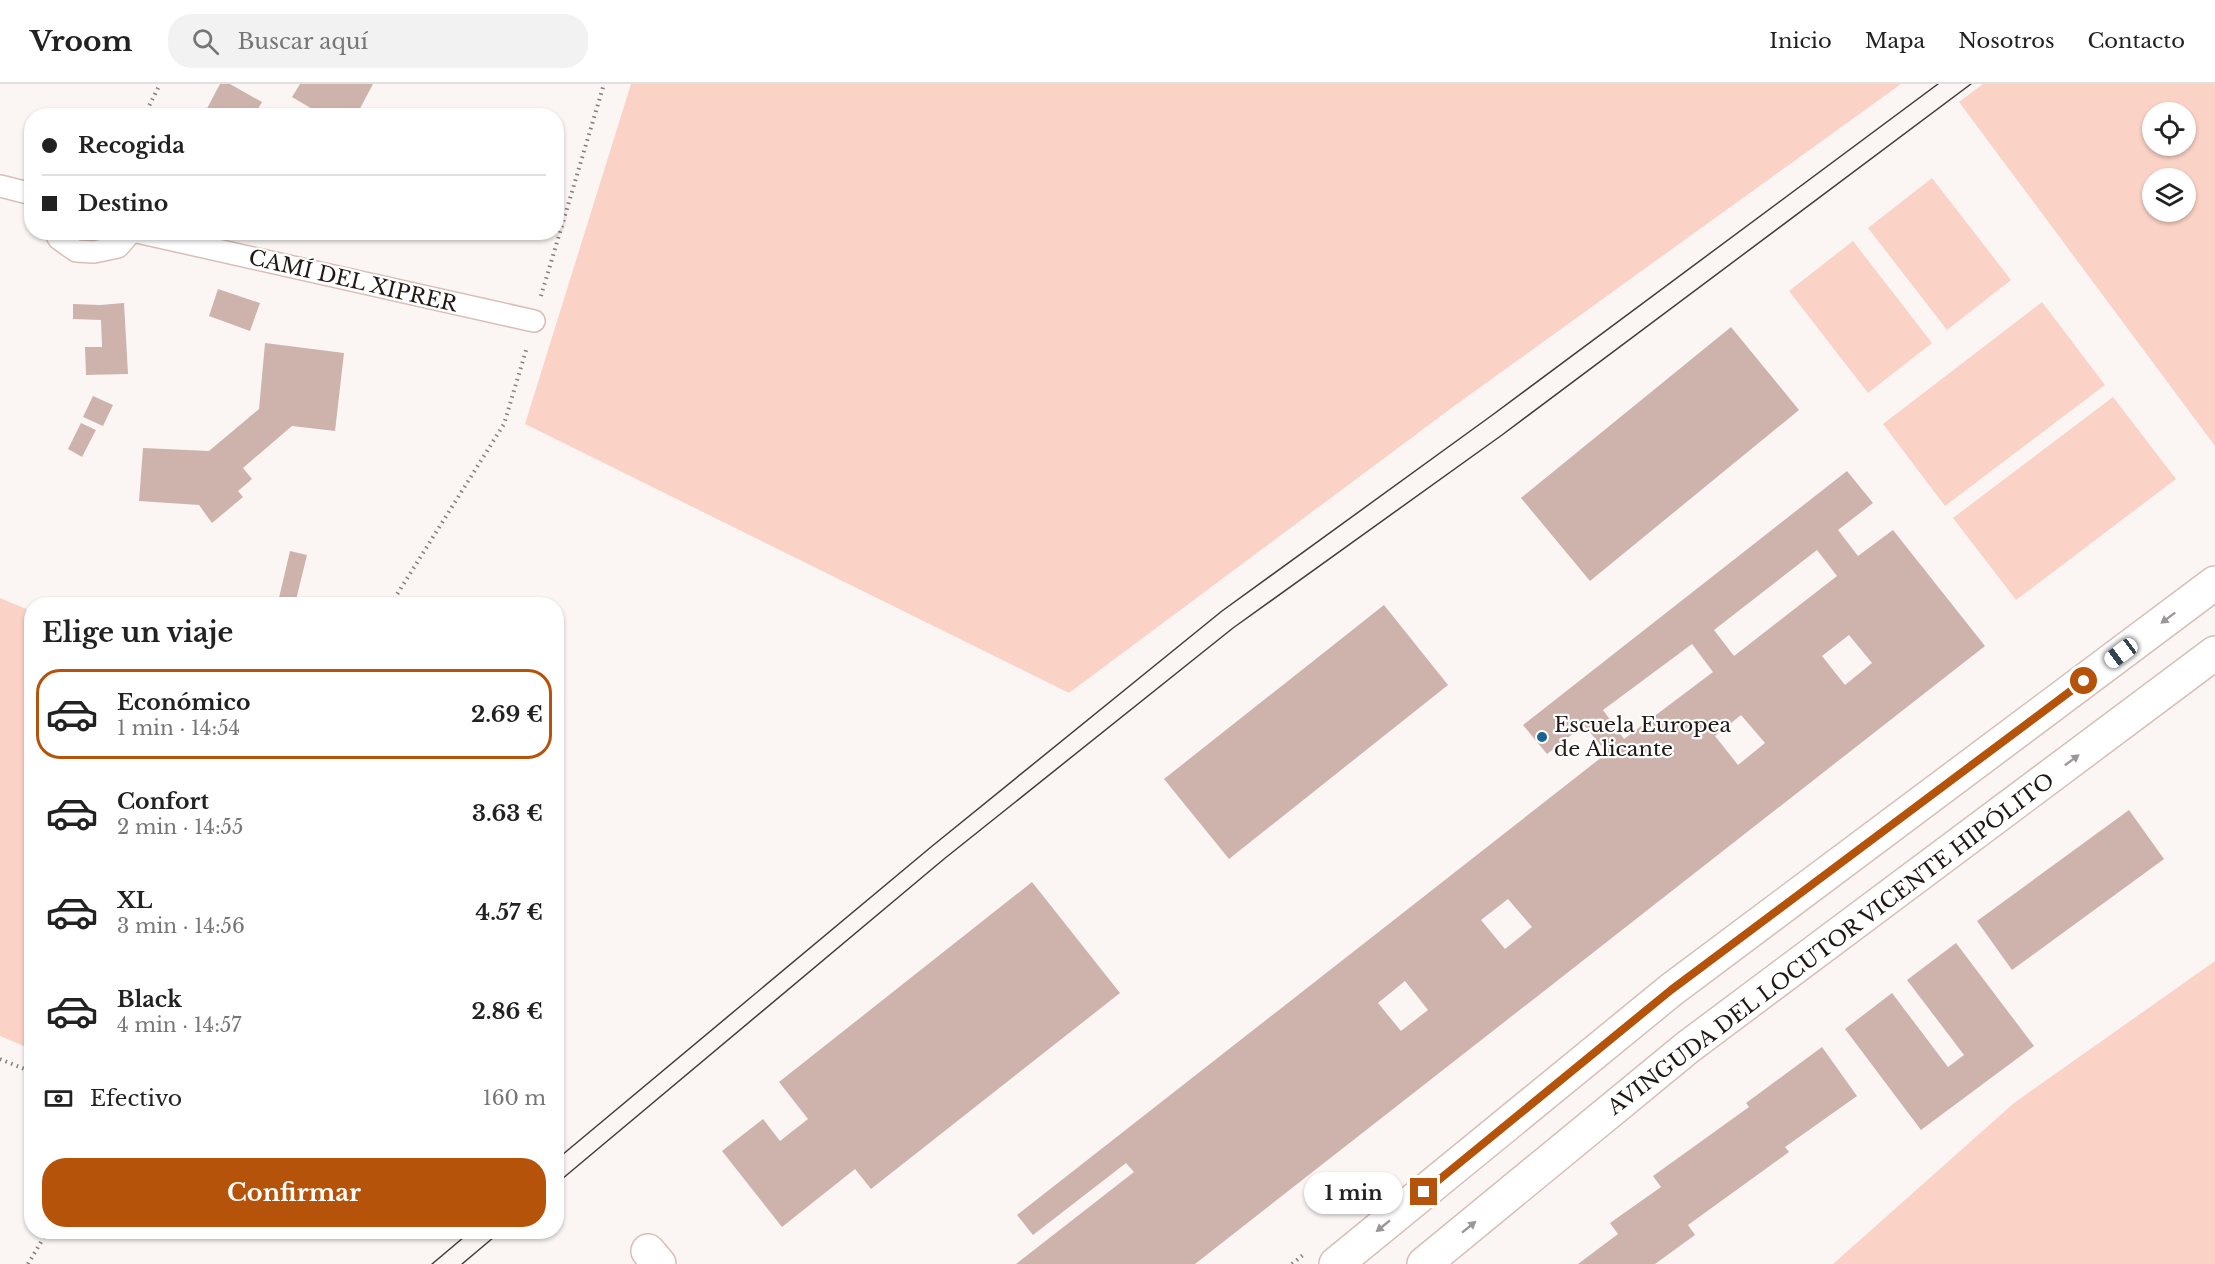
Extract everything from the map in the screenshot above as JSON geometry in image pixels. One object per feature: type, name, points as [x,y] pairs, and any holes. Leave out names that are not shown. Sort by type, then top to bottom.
[{"type":"main road","points":[[1336,1264],[1671,990],[2215,583]]},
{"type":"main road","name":"AVINGUDA DEL LOCUTOR VICENTE HIPÓLITO","points":[[1424,1264],[1689,1047],[2215,653]]},
{"type":"lane","points":[[0,186],[24,192]]},
{"type":"lane","points":[[60,240],[76,251],[94,252],[118,247],[124,240]]},
{"type":"lane","name":"CAMÍ DEL XIPRER","points":[[173,240],[534,321]]},
{"type":"path","points":[[148,108],[160,84]]},
{"type":"path","points":[[564,219],[604,84]]},
{"type":"path","points":[[396,597],[504,424],[558,240]]},
{"type":"path","points":[[0,1059],[24,1069]]},
{"type":"path","points":[[28,1264],[43,1239]]},
{"type":"shaded area","points":[[631,84],[1901,84],[1457,404],[1069,693],[525,424]]},
{"type":"shaded area","points":[[1983,84],[2215,84],[2215,446],[1959,102]]},
{"type":"shaded area","points":[[1932,178],[2011,280],[1947,330],[1868,228]]},
{"type":"shaded area","points":[[1853,241],[1932,343],[1868,393],[1789,291]]},
{"type":"shaded area","points":[[2042,302],[2105,385],[1945,506],[1883,424]]},
{"type":"shaded area","points":[[2113,397],[2176,479],[2016,600],[1953,518]]},
{"type":"shaded area","points":[[0,598],[24,608],[24,1046],[0,1036]]},
{"type":"shaded area","points":[[2215,961],[2215,1264],[1833,1264],[2014,1103]]},
{"type":"building","points":[[220,84],[230,84],[262,102],[259,108],[207,108]]},
{"type":"building","points":[[300,84],[373,84],[360,108],[311,108],[292,97]]},
{"type":"building","points":[[218,289],[260,303],[250,331],[209,316]]},
{"type":"building","points":[[124,303],[128,374],[86,375],[85,347],[102,347],[101,320],[73,319],[73,304]]},
{"type":"building","points":[[1731,327],[1799,410],[1590,581],[1521,498]]},
{"type":"building","points":[[265,343],[344,353],[335,431],[292,426],[243,468],[252,479],[238,491],[243,497],[212,523],[199,505],[139,501],[143,448],[209,451],[259,409]]},
{"type":"building","points":[[93,396],[113,405],[103,426],[83,417]]},
{"type":"building","points":[[81,423],[96,430],[82,457],[68,449]]},
{"type":"building","points":[[1847,471],[1873,503],[1838,530],[1858,556],[1893,530],[1985,646],[1195,1264],[1016,1264],[1134,1172],[1126,1163],[1033,1235],[1017,1215],[1607,753],[1584,725],[1547,754],[1523,725]],"holes":[[[1817,550],[1837,576],[1734,656],[1714,630]],[[1849,635],[1872,663],[1845,685],[1822,656]],[[1692,644],[1713,672],[1624,739],[1603,710]],[[1741,715],[1765,743],[1738,765],[1715,736]],[[1508,899],[1532,927],[1505,949],[1481,920]],[[1405,981],[1428,1010],[1401,1031],[1378,1003]]]},
{"type":"building","points":[[290,551],[307,555],[297,597],[279,597]]},
{"type":"building","points":[[1384,605],[1448,685],[1229,859],[1164,779]]},
{"type":"building","points":[[2129,810],[2164,859],[2012,970],[1977,921]]},
{"type":"building","points":[[1032,882],[1120,993],[871,1189],[855,1169],[782,1227],[722,1151],[763,1119],[780,1141],[808,1119],[779,1082]]},
{"type":"building","points":[[1956,943],[2034,1046],[1921,1130],[1845,1029],[1892,993],[1948,1067],[1964,1055],[1907,980]]},
{"type":"building","points":[[1822,1047],[1857,1096],[1785,1147],[1789,1152],[1688,1225],[1695,1235],[1655,1264],[1578,1264],[1618,1234],[1610,1223],[1661,1187],[1653,1176],[1749,1107],[1746,1103]]},
{"type":"tram line","points":[[564,1153],[931,847],[1222,611],[1491,416],[1938,84]]},
{"type":"tram line","points":[[564,1177],[944,859],[1233,628],[1502,435],[1971,84]]},
{"type":"tram line","points":[[432,1264],[462,1239]]},
{"type":"tram line","points":[[462,1264],[492,1239]]},
{"type":"place","name":"Escuela Europea de Alicante","points":[[1542,737]]},
{"type":"route","points":[[1424,1192],[1671,990],[2084,681]]}]
